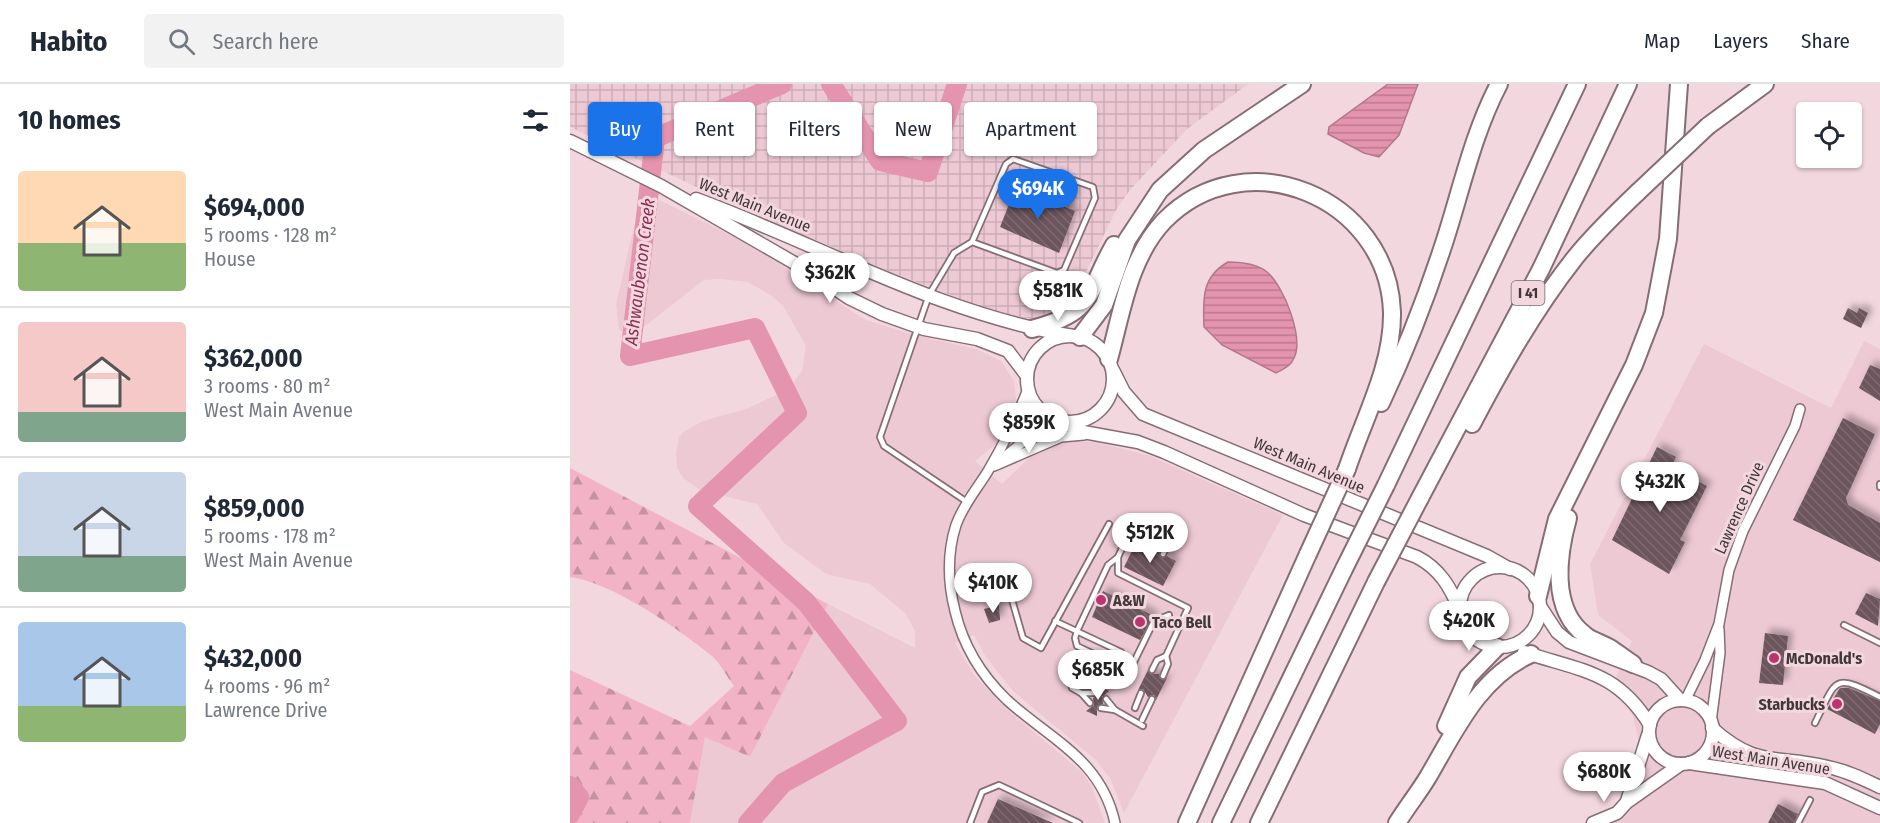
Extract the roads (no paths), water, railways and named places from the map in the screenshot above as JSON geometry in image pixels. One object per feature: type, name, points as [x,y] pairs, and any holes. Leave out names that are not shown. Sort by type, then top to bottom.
[{"type":"highway","points":[[1077,336],[1104,305],[1127,240],[1160,190],[1188,162],[1302,84]]},
{"type":"highway","points":[[1347,468],[1371,427],[1408,346],[1445,240],[1466,164],[1480,124],[1499,84]]},
{"type":"highway","points":[[1221,823],[1577,84]]},
{"type":"highway","name":"I 41","points":[[1259,823],[1376,582],[1540,269],[1628,84]]},
{"type":"highway","points":[[1539,601],[1557,519],[1634,365],[1654,313],[1668,239],[1679,84]]},
{"type":"highway","points":[[1420,498],[1453,459],[1519,339],[1575,258],[1638,192],[1708,126],[1765,84]]},
{"type":"highway","points":[[1111,365],[1137,261],[1158,229],[1179,208],[1228,185],[1258,182],[1287,184],[1312,193],[1335,206],[1367,238],[1387,280],[1392,310],[1385,362],[1347,468],[1186,823]]},
{"type":"highway","points":[[1032,329],[1056,323],[1084,304],[1120,235],[1144,211]]},
{"type":"highway","points":[[1577,483],[1563,537],[1561,597],[1566,612],[1586,636],[1611,648],[1633,664]]},
{"type":"highway","points":[[1416,793],[1468,677],[1501,647]]},
{"type":"highway","points":[[1397,823],[1426,780],[1462,716],[1504,670],[1531,654]]},
{"type":"main road","name":"West Main Avenue","points":[[570,141],[661,186],[810,272],[849,298],[882,314],[919,327],[995,344],[1015,357],[1028,383]]},
{"type":"main road","name":"West Main Avenue","points":[[661,186],[761,223],[974,312],[1032,329],[1077,336]]},
{"type":"main road","points":[[1062,421],[1084,420],[1102,409],[1110,398],[1114,384],[1111,365],[1102,349],[1077,336],[1060,337],[1042,346],[1030,363],[1028,383],[1040,410],[1078,431],[1138,442],[1164,452],[1304,515],[1417,557],[1442,575],[1468,631],[1485,644],[1580,668],[1613,684],[1637,705],[1649,729],[1652,746],[1661,757],[1684,764]]},
{"type":"main road","name":"West Main Avenue","points":[[1111,365],[1124,392],[1143,414],[1487,556],[1510,569]]},
{"type":"main road","points":[[1460,610],[1466,586],[1475,576],[1485,570],[1510,569],[1522,574],[1532,584],[1557,632],[1569,642],[1633,664],[1661,679],[1683,700],[1704,710],[1712,725],[1711,742],[1705,753],[1684,764],[1601,822]]},
{"type":"main road","points":[[1501,647],[1527,637],[1539,618],[1539,601]]},
{"type":"main road","points":[[1627,802],[1638,773],[1649,729],[1661,707],[1683,700]]},
{"type":"main road","name":"West Main Avenue","points":[[1712,725],[1745,753],[1760,758],[1827,766],[1850,773],[1880,788]]},
{"type":"main road","name":"West Main Avenue","points":[[1684,764],[1825,783],[1880,808]]},
{"type":"street","points":[[1028,383],[1016,419],[991,469],[967,502],[956,525],[950,568],[954,605],[969,649],[1003,696],[1086,764],[1107,795],[1115,823]]},
{"type":"street","name":"Lawrence Drive","points":[[1683,700],[1705,660],[1719,624],[1735,552],[1796,426],[1800,409]]},
{"type":"street","points":[[991,469],[1024,441],[1062,421]]},
{"type":"street","points":[[991,469],[1060,437],[1093,434]]},
{"type":"street","name":"Lawrence Drive","points":[[1712,725],[1720,653],[1719,624]]},
{"type":"lane","points":[[967,502],[884,446],[880,437],[929,295],[954,253],[972,242],[1005,164],[1013,159],[1094,187],[1095,198],[1065,270],[1057,273],[972,242]]},
{"type":"lane","points":[[1013,569],[1010,594],[1023,638],[1041,648],[1109,524]]},
{"type":"lane","points":[[1129,533],[1118,556],[1108,565],[1077,631],[1075,638],[1077,646],[1121,667],[1128,667],[1133,664],[1154,621],[1169,615]]},
{"type":"lane","points":[[1118,556],[1118,573],[1188,608],[1166,656],[1168,664],[1163,676]]},
{"type":"lane","points":[[1132,580],[1136,573]]},
{"type":"lane","points":[[1146,587],[1150,580]]},
{"type":"lane","points":[[1056,621],[1121,652]]},
{"type":"lane","points":[[1844,625],[1880,643]]},
{"type":"lane","points":[[1152,670],[1157,660],[1166,656]]},
{"type":"lane","points":[[1066,662],[1072,688],[1081,693],[1090,703]]},
{"type":"lane","points":[[1815,723],[1832,688],[1838,682],[1847,680],[1880,697]]},
{"type":"lane","points":[[1081,693],[1095,693]]},
{"type":"lane","points":[[1135,708],[1141,693]]},
{"type":"lane","points":[[1106,699],[1115,710]]},
{"type":"lane","points":[[1101,708],[1115,710],[1143,723],[1152,699]]},
{"type":"lane","points":[[970,823],[982,792],[999,786],[1079,823]]},
{"type":"lane","points":[[1798,823],[1810,800]]},
{"type":"waterway","name":"Ashwaubenon Creek","points":[[748,823],[783,783],[897,721],[806,602],[698,506],[797,413],[755,328],[630,356],[655,138],[782,84]]},
{"type":"waterway","name":"Ashwaubenon Creek","points":[[831,84],[880,161],[928,172],[957,84]]},
{"type":"waterway","name":"Ashwaubenon Creek","points":[[570,786],[579,797],[570,814]]},
{"type":"place","name":"A&W","points":[[1101,600]]},
{"type":"place","name":"Taco Bell","points":[[1140,622]]},
{"type":"place","name":"McDonald's","points":[[1774,658]]},
{"type":"place","name":"Starbucks","points":[[1837,704]]}]
